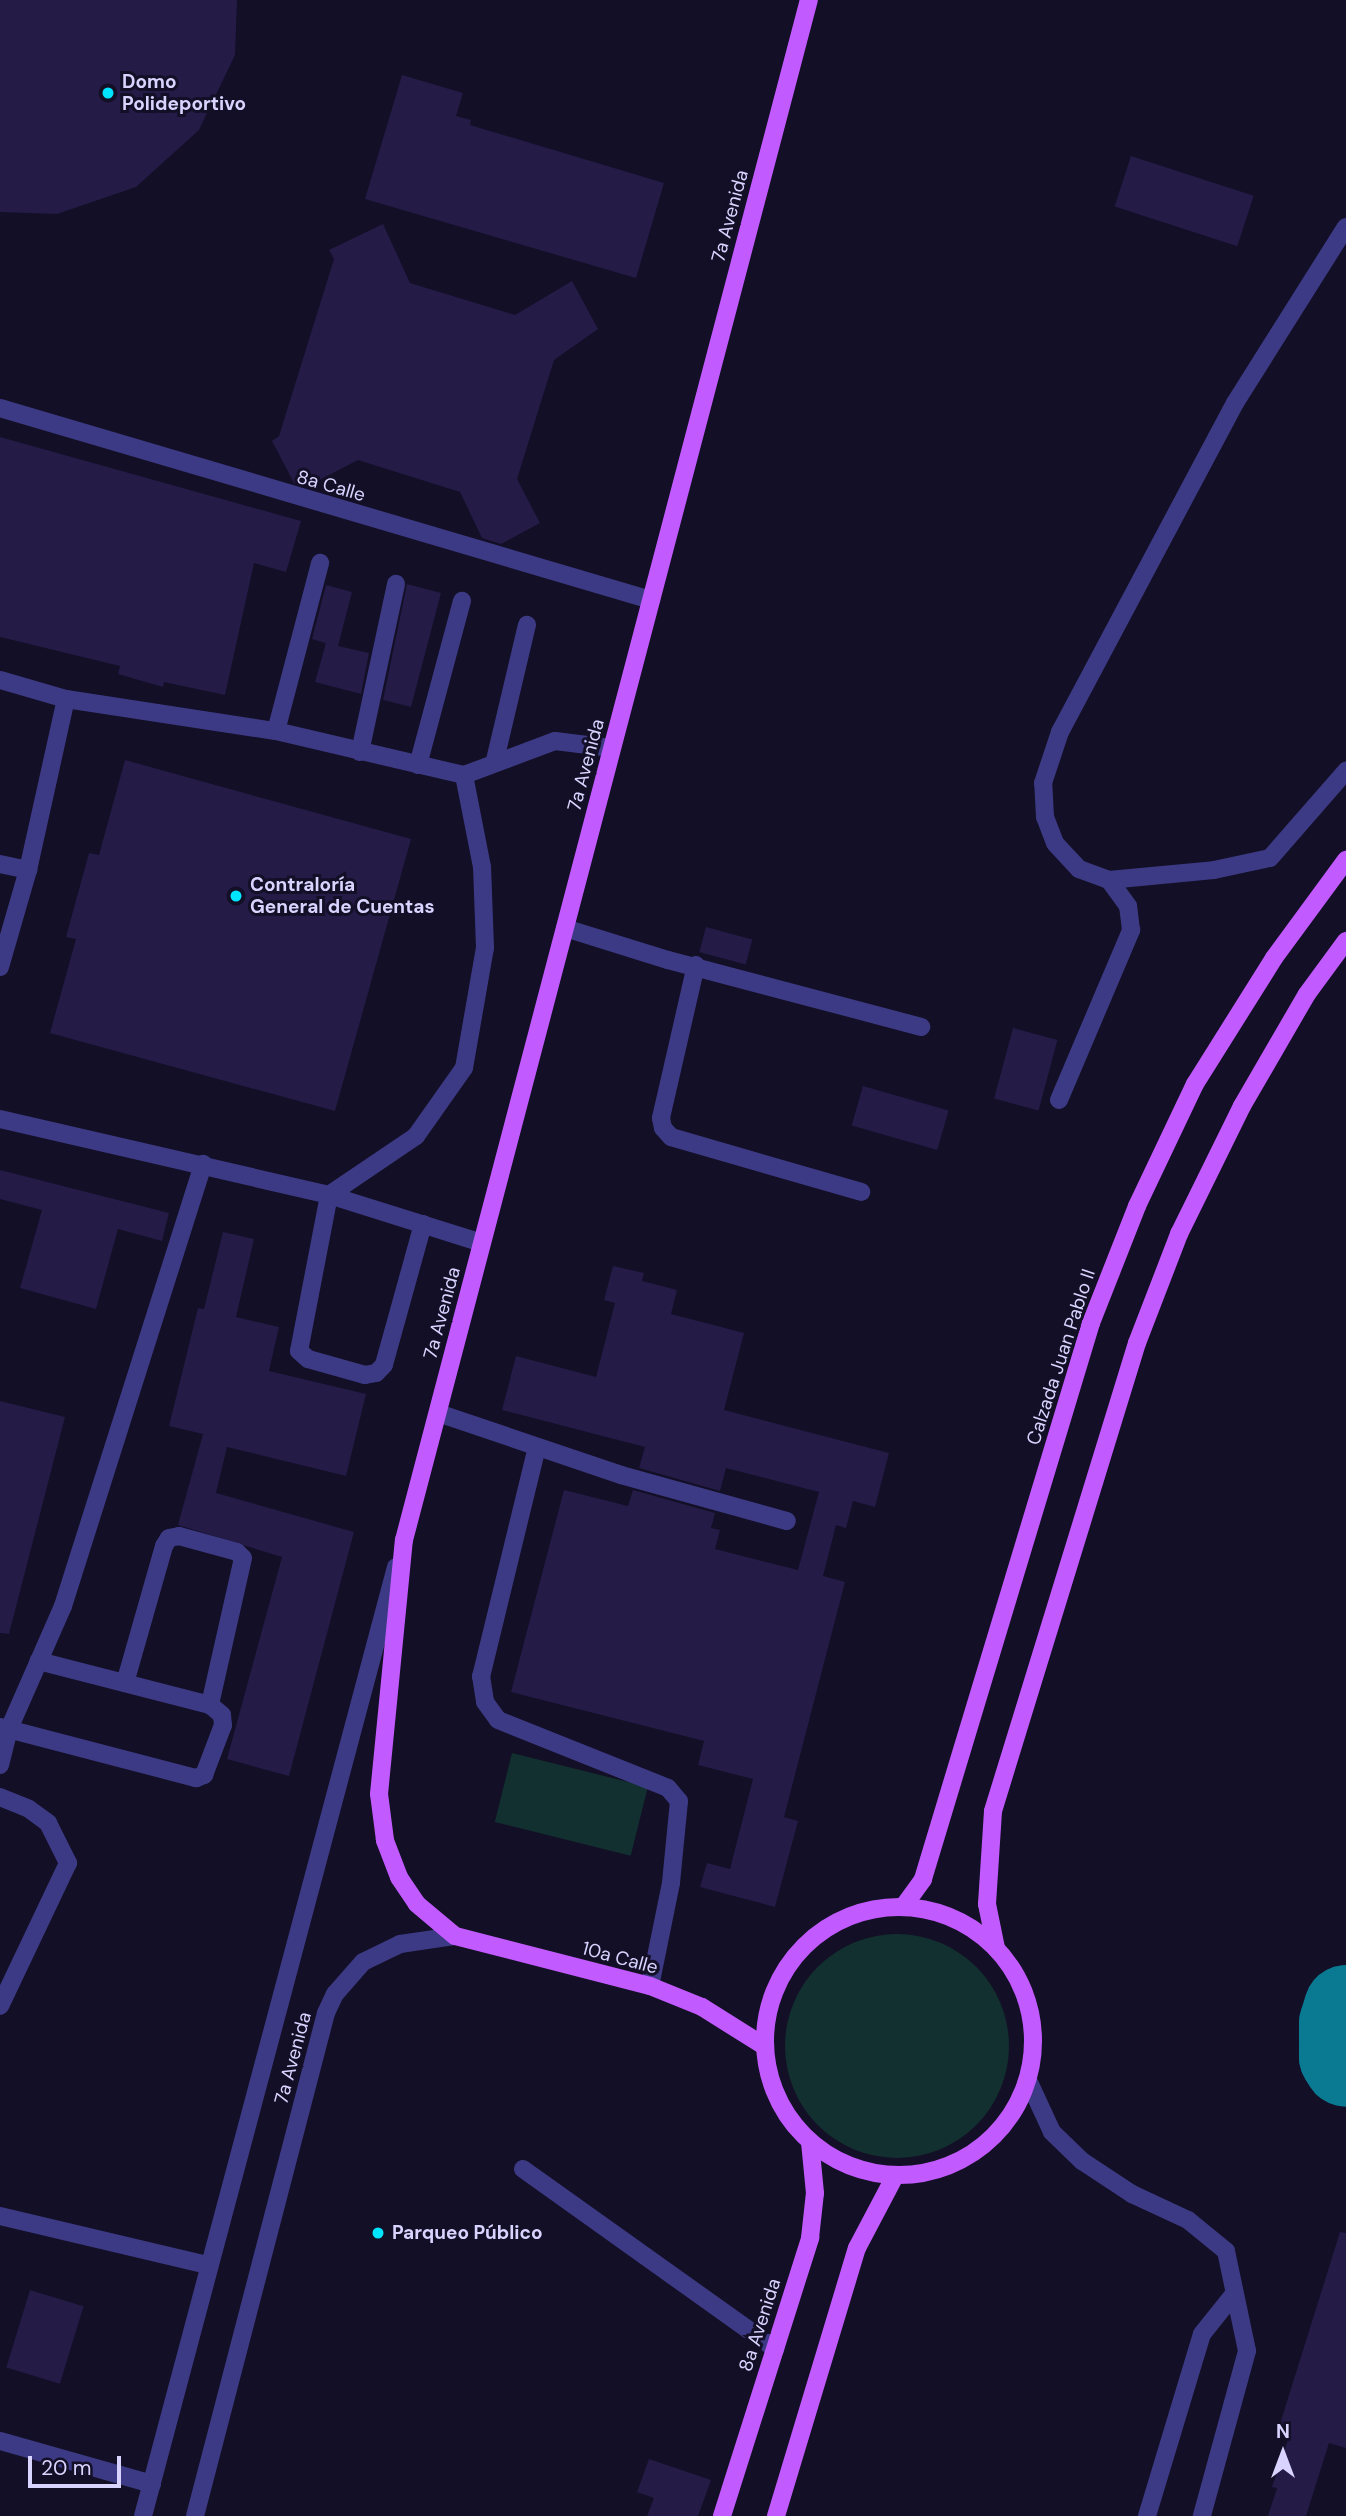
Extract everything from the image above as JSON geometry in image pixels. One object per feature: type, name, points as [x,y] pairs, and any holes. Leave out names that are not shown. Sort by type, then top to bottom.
[{"type":"main road","name":"7a Avenida","points":[[455,1936],[406,1889],[388,1848],[381,1812],[380,1773],[404,1540],[809,0]]},
{"type":"main road","name":"Calzada Juan Pablo II","points":[[903,1907],[923,1880],[1091,1323],[1137,1206],[1195,1084],[1274,958],[1346,860]]},
{"type":"main road","points":[[996,1948],[987,1904],[993,1811],[1137,1343],[1178,1234],[1242,1106],[1307,994],[1346,941]]},
{"type":"main road","points":[[903,1907],[937,1912],[959,1922],[996,1948],[1018,1977],[1030,2010],[1034,2045],[1028,2081],[1014,2112],[992,2139],[963,2160],[930,2172],[895,2176],[845,2164],[810,2142],[786,2115],[770,2082],[764,2046],[767,2010],[781,1976],[803,1947],[833,1924],[867,1911],[903,1907]]},
{"type":"main road","name":"10a Calle","points":[[455,1936],[650,1986],[702,2007],[764,2046]]},
{"type":"main road","name":"8a Avenida","points":[[722,2516],[810,2238],[815,2193],[810,2142]]},
{"type":"main road","points":[[776,2516],[857,2248],[895,2176]]},
{"type":"street","points":[[1346,227],[1235,403],[1059,732],[1043,783],[1045,817],[1055,843],[1079,869],[1109,880],[1226,869],[1270,858],[1346,771]]},
{"type":"street","name":"8a Calle","points":[[0,408],[651,600]]},
{"type":"street","points":[[276,732],[320,563]]},
{"type":"street","points":[[360,752],[396,584]]},
{"type":"street","points":[[418,765],[462,601]]},
{"type":"street","points":[[495,760],[527,625]]},
{"type":"street","points":[[0,680],[66,699],[276,732],[464,775],[495,760],[555,741],[612,748]]},
{"type":"street","points":[[0,967],[28,870],[66,699]]},
{"type":"street","points":[[423,1224],[384,1364],[365,1375],[308,1359],[299,1351],[298,1337],[329,1195],[416,1136],[464,1068],[485,948],[482,867],[464,775]]},
{"type":"street","points":[[0,864],[28,870]]},
{"type":"street","points":[[1059,1100],[1131,930],[1128,906],[1109,880]]},
{"type":"street","points":[[565,928],[922,1027]]},
{"type":"street","points":[[696,965],[661,1118],[663,1128],[671,1137],[861,1192]]},
{"type":"street","points":[[0,1119],[329,1195],[482,1243]]},
{"type":"street","points":[[0,1765],[5,1728],[63,1606],[203,1164]]},
{"type":"street","points":[[438,1413],[496,1429],[537,1447],[787,1521]]},
{"type":"street","points":[[537,1447],[481,1676],[485,1702],[498,1720],[668,1788],[678,1801],[671,1883],[650,1986]]},
{"type":"street","points":[[125,1683],[164,1546],[170,1538],[179,1536],[237,1552],[243,1558],[210,1705]]},
{"type":"street","name":"7a Avenida","points":[[143,2516],[207,2265],[404,1540]]},
{"type":"street","points":[[5,1728],[196,1778],[204,1775],[223,1725],[222,1715],[210,1705],[39,1661]]},
{"type":"street","points":[[0,1797],[29,1809],[48,1823],[68,1863],[0,2006]]},
{"type":"street","name":"7a Avenida","points":[[195,2516],[326,2013],[335,1994],[363,1962],[400,1944],[455,1936]]},
{"type":"street","points":[[1028,2081],[1052,2132],[1082,2161],[1132,2194],[1214,2237],[1226,2251],[1247,2351],[1202,2516]]},
{"type":"street","points":[[523,2169],[775,2348]]},
{"type":"street","points":[[0,2216],[207,2265]]},
{"type":"street","points":[[1147,2516],[1202,2334],[1234,2294]]},
{"type":"street","points":[[0,2441],[152,2484]]},
{"type":"green space","points":[[512,1753],[648,1787],[631,1856],[495,1822]]},
{"type":"green space","points":[[908,1934],[930,1938],[950,1947],[968,1959],[984,1975],[1005,2013],[1009,2046],[1005,2079],[1001,2089],[984,2117],[968,2133],[930,2154],[886,2158],[864,2154],[844,2145],[826,2133],[810,2117],[789,2079],[785,2035],[789,2013],[798,1993],[810,1975],[826,1959],[864,1938]]},
{"type":"building","name":"Domo Polideportivo","points":[[0,0],[237,0],[235,55],[199,130],[136,187],[57,214],[0,212]]},
{"type":"building","points":[[402,75],[463,93],[456,116],[471,120],[470,125],[664,183],[636,278],[365,199]]},
{"type":"building","points":[[1131,156],[1254,196],[1237,246],[1115,206]]},
{"type":"building","points":[[383,224],[410,283],[515,315],[572,281],[598,329],[554,360],[517,479],[540,523],[501,544],[482,538],[460,492],[358,460],[306,487],[294,483],[272,441],[279,436],[334,259],[329,250]]},
{"type":"building","points":[[0,437],[301,521],[286,572],[254,563],[225,695],[164,682],[163,687],[118,674],[120,666],[0,637]]},
{"type":"building","points":[[407,584],[441,593],[411,707],[383,700]]},
{"type":"building","points":[[326,585],[352,592],[338,646],[369,653],[361,694],[315,682],[326,643],[312,639]]},
{"type":"building","name":"Contraloría General de Cuentas","points":[[125,760],[411,839],[335,1111],[50,1033],[76,939],[66,937],[89,853],[99,855]]},
{"type":"building","points":[[706,927],[752,939],[746,965],[699,952]]},
{"type":"building","points":[[1013,1028],[1057,1040],[1039,1110],[994,1099]]},
{"type":"building","points":[[863,1086],[949,1111],[937,1150],[852,1125]]},
{"type":"building","points":[[0,1170],[169,1213],[162,1241],[118,1229],[96,1309],[20,1288],[42,1210],[0,1199]]},
{"type":"building","points":[[223,1232],[254,1239],[236,1317],[279,1327],[269,1371],[366,1394],[346,1476],[227,1447],[216,1493],[354,1532],[289,1776],[227,1759],[282,1557],[178,1525],[203,1434],[169,1426],[198,1308],[204,1309]]},
{"type":"building","points":[[613,1266],[644,1273],[642,1281],[677,1290],[671,1314],[744,1333],[724,1410],[889,1453],[875,1507],[853,1501],[846,1528],[836,1525],[823,1576],[845,1582],[784,1817],[798,1821],[775,1907],[700,1887],[707,1863],[730,1869],[753,1779],[698,1765],[704,1741],[511,1692],[564,1490],[628,1506],[633,1490],[715,1513],[711,1528],[720,1530],[715,1549],[798,1570],[819,1492],[726,1468],[720,1491],[639,1468],[645,1447],[502,1410],[516,1356],[596,1377],[615,1303],[604,1300]]},
{"type":"building","points":[[0,1401],[65,1417],[9,1634],[0,1633]]},
{"type":"building","points":[[1340,2232],[1346,2233],[1346,2448],[1329,2443],[1306,2516],[1268,2516],[1277,2488],[1272,2487],[1291,2431],[1279,2427]]},
{"type":"building","points":[[30,2290],[84,2306],[60,2384],[6,2367]]},
{"type":"building","points":[[649,2459],[711,2480],[698,2516],[647,2516],[654,2498],[637,2492]]},
{"type":"taxiway","points":[[1346,2007],[1341,2023],[1341,2057],[1346,2065]]},
{"type":"place","name":"Domo Polideportivo","points":[[108,93]]},
{"type":"place","name":"Contraloría General de Cuentas","points":[[236,896]]},
{"type":"place","name":"Parqueo Público","points":[[378,2233]]}]
